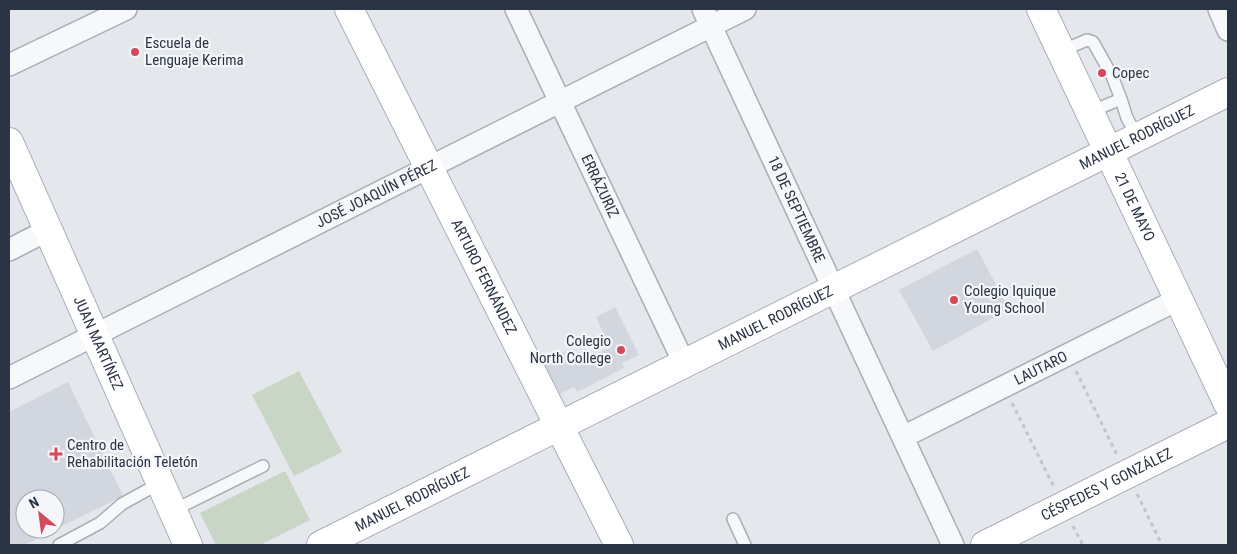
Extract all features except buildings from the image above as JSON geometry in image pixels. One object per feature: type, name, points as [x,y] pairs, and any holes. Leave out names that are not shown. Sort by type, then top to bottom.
[{"type":"street","points":[[9,65],[126,9]]},
{"type":"street","name":"ARTURO FERNÁNDEZ","points":[[349,9],[619,545]]},
{"type":"street","name":"ERRÁZURIZ","points":[[516,9],[684,364]]},
{"type":"street","name":"JOSÉ JOAQUÍN PÉREZ","points":[[9,378],[560,102],[707,17],[745,9]]},
{"type":"street","name":"21 DE MAYO","points":[[1041,9],[1228,404]]},
{"type":"street","points":[[1219,9],[1228,30]]},
{"type":"street","name":"18 DE SEPTIEMBRE","points":[[707,17],[953,545]]},
{"type":"street","name":"MANUEL RODRÍGUEZ","points":[[321,545],[1228,92]]},
{"type":"street","name":"JUAN MARTÍNEZ","points":[[9,142],[188,545]]},
{"type":"street","points":[[9,250],[48,230]]},
{"type":"street","name":"LAUTARO","points":[[903,437],[1178,299]]},
{"type":"street","name":"CÉSPEDES Y GONZÁLEZ","points":[[985,545],[1228,424]]},
{"type":"lane","points":[[1061,51],[1087,40],[1093,42],[1112,76],[1127,118],[1138,138]]},
{"type":"lane","points":[[1090,112],[1121,99]]},
{"type":"lane","points":[[172,511],[263,466]]},
{"type":"lane","points":[[59,545],[100,523],[122,504],[160,482]]},
{"type":"lane","points":[[733,519],[744,545]]},
{"type":"path","points":[[1068,354],[1114,448]]},
{"type":"path","points":[[1004,387],[1050,479]]},
{"type":"path","points":[[1140,501],[1162,545]]},
{"type":"path","points":[[1075,530],[1082,545]]},
{"type":"shaded area","name":"Colegio Iquique Young School","points":[[977,249],[1009,309],[933,351],[899,290]]},
{"type":"shaded area","name":"Colegio North College","points":[[615,307],[639,355],[622,363],[624,368],[577,392],[574,387],[558,395],[542,364],[565,352],[572,366],[610,347],[596,317]]},
{"type":"shaded area","name":"Centro de Rehabilitación Teletón","points":[[68,382],[123,496],[65,525],[65,489],[15,489],[15,539],[36,539],[24,545],[9,545],[9,412]]},
{"type":"green space","points":[[299,371],[342,452],[294,476],[252,395]]},
{"type":"green space","points":[[285,471],[310,520],[260,545],[216,545],[200,513]]},
{"type":"place","name":"Escuela de Lenguaje Kerima","points":[[135,52]]},
{"type":"place","name":"Copec","points":[[1102,73]]},
{"type":"place","name":"Colegio Iquique Young School","points":[[954,300]]},
{"type":"place","name":"Colegio North College","points":[[621,350]]},
{"type":"place","name":"Centro de Rehabilitación Teletón","points":[[56,454]]}]
